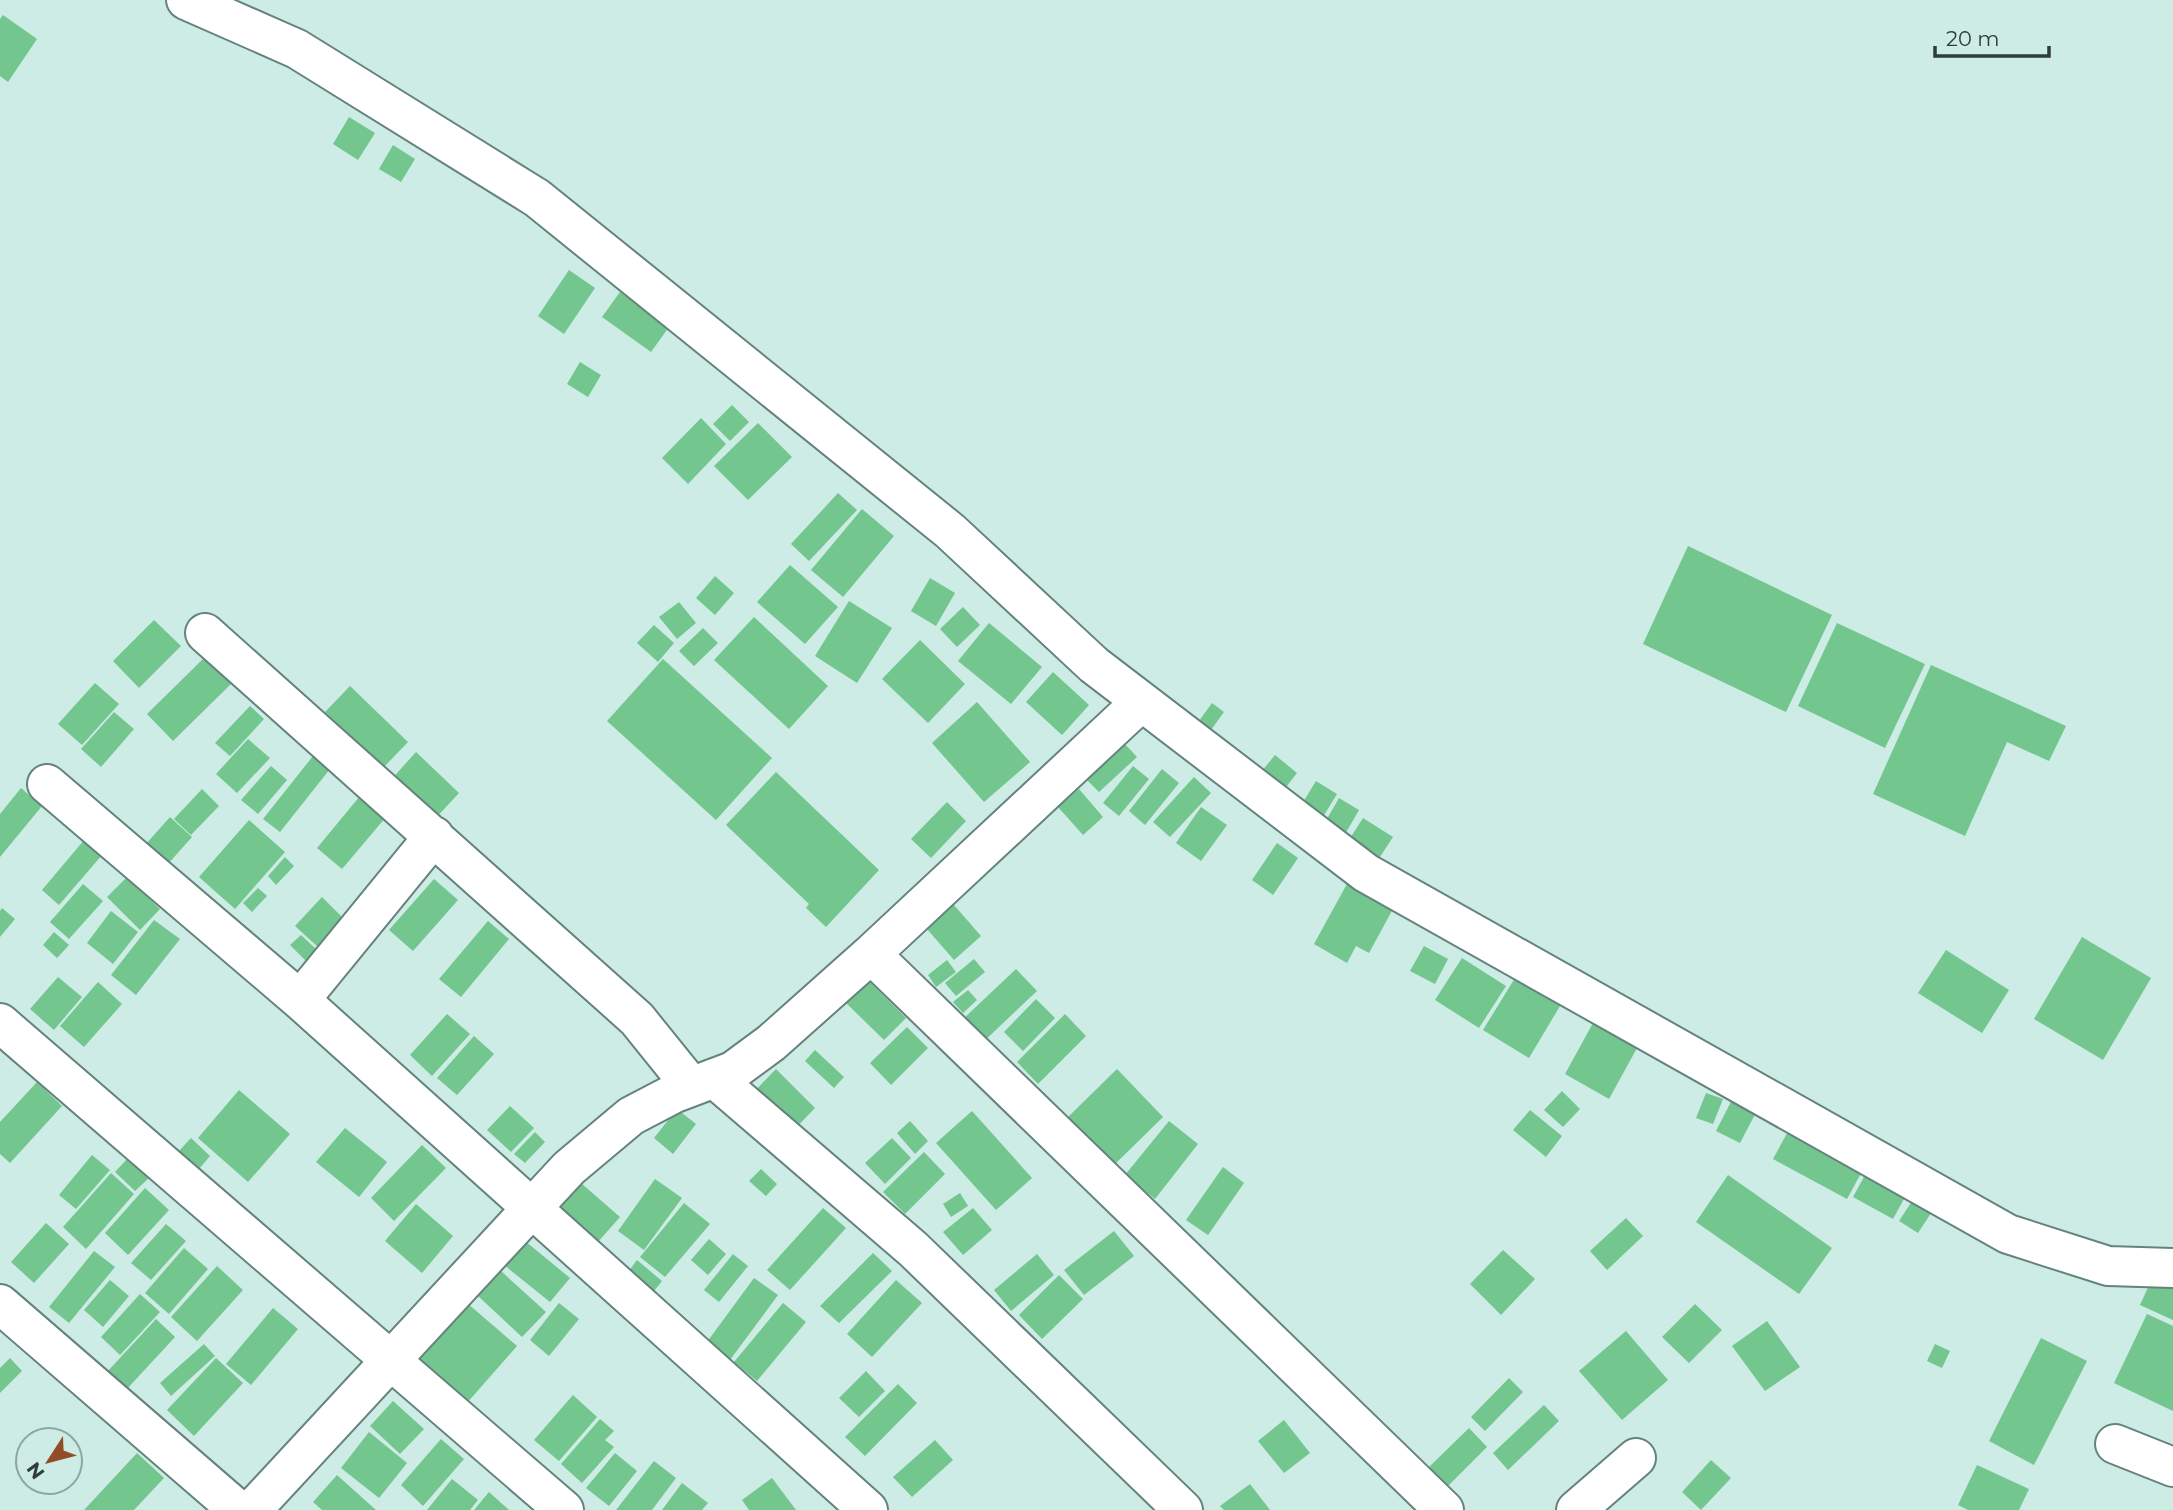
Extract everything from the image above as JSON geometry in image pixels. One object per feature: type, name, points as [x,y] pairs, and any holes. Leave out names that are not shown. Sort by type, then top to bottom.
[{"type":"street","points":[[186,0],[297,49],[537,198],[950,531],[1094,665],[1366,873],[2008,1234],[2108,1266],[2173,1268]]},
{"type":"street","points":[[205,633],[703,1082],[913,1249],[1183,1510]]},
{"type":"street","points":[[251,1510],[569,1168],[631,1116],[733,1071],[771,1043],[871,954],[1141,702]]},
{"type":"street","points":[[47,784],[300,1000],[868,1510]]},
{"type":"street","points":[[300,1000],[433,836]]},
{"type":"street","points":[[871,954],[1444,1510]]},
{"type":"street","points":[[0,1023],[393,1359],[564,1510]]},
{"type":"street","points":[[0,1304],[238,1510]]},
{"type":"street","points":[[2115,1444],[2173,1467]]},
{"type":"street","points":[[1576,1510],[1636,1458]]},
{"type":"building","points":[[3,15],[37,39],[8,82],[0,76],[0,19]]},
{"type":"building","points":[[349,117],[375,133],[358,160],[333,144]]},
{"type":"building","points":[[393,145],[415,159],[401,182],[379,169]]},
{"type":"building","points":[[569,270],[595,288],[564,334],[538,316]]},
{"type":"building","points":[[620,292],[669,327],[651,352],[602,317]]},
{"type":"building","points":[[580,362],[601,375],[588,397],[567,384]]},
{"type":"building","points":[[732,405],[749,422],[730,441],[713,424]]},
{"type":"building","points":[[701,418],[726,444],[688,484],[662,458]]},
{"type":"building","points":[[758,423],[792,457],[748,500],[714,466]]},
{"type":"building","points":[[838,493],[857,510],[809,561],[791,544]]},
{"type":"building","points":[[862,509],[894,536],[843,597],[811,570]]},
{"type":"building","points":[[1688,546],[1832,615],[1786,712],[1643,644]]},
{"type":"building","points":[[790,565],[838,607],[805,644],[757,602]]},
{"type":"building","points":[[715,576],[734,593],[715,615],[696,598]]},
{"type":"building","points":[[930,578],[955,593],[936,626],[911,611]]},
{"type":"building","points":[[849,601],[892,628],[857,683],[815,656]]},
{"type":"building","points":[[679,602],[696,623],[677,639],[659,617]]},
{"type":"building","points":[[963,607],[980,625],[957,647],[940,629]]},
{"type":"building","points":[[754,617],[828,686],[789,729],[714,660]]},
{"type":"building","points":[[154,620],[181,646],[139,688],[113,661]]},
{"type":"building","points":[[989,623],[1042,667],[1011,704],[958,661]]},
{"type":"building","points":[[1837,623],[1925,664],[1885,748],[1798,706]]},
{"type":"building","points":[[654,625],[674,643],[658,662],[637,643]]},
{"type":"building","points":[[703,628],[718,643],[694,666],[679,651]]},
{"type":"building","points":[[920,640],[965,684],[928,723],[882,679]]},
{"type":"building","points":[[206,656],[232,683],[173,741],[147,714]]},
{"type":"building","points":[[663,659],[772,758],[716,820],[607,721]]},
{"type":"building","points":[[1931,665],[2066,726],[2049,761],[2007,742],[1965,836],[1873,794]]},
{"type":"building","points":[[1053,672],[1089,705],[1062,735],[1026,702]]},
{"type":"building","points":[[95,683],[119,704],[82,745],[58,724]]},
{"type":"building","points":[[350,686],[408,742],[384,767],[325,712]]},
{"type":"building","points":[[977,702],[1030,762],[984,802],[932,743]]},
{"type":"building","points":[[1212,703],[1224,712],[1203,741],[1191,732]]},
{"type":"building","points":[[250,706],[264,719],[230,756],[215,743]]},
{"type":"building","points":[[114,712],[134,729],[101,767],[81,749]]},
{"type":"building","points":[[248,739],[270,758],[237,793],[216,774]]},
{"type":"building","points":[[1124,743],[1137,757],[1099,792],[1086,779]]},
{"type":"building","points":[[416,752],[459,793],[432,822],[389,782]]},
{"type":"building","points":[[1275,755],[1297,773],[1279,796],[1257,777]]},
{"type":"building","points":[[313,756],[330,769],[280,832],[263,819]]},
{"type":"building","points":[[271,766],[287,780],[258,814],[241,800]]},
{"type":"building","points":[[1133,766],[1149,779],[1119,816],[1103,803]]},
{"type":"building","points":[[1162,769],[1179,783],[1145,825],[1129,811]]},
{"type":"building","points":[[776,772],[879,870],[826,927],[806,908],[809,904],[726,825]]},
{"type":"building","points":[[1194,777],[1211,793],[1170,837],[1153,822]]},
{"type":"building","points":[[1316,781],[1337,794],[1315,830],[1294,817]]},
{"type":"building","points":[[21,788],[42,806],[0,857],[0,814]]},
{"type":"building","points":[[202,789],[219,806],[191,835],[174,819]]},
{"type":"building","points":[[1079,789],[1103,817],[1083,835],[1058,807]]},
{"type":"building","points":[[360,796],[386,817],[342,869],[317,848]]},
{"type":"building","points":[[1339,798],[1359,810],[1344,836],[1324,824]]},
{"type":"building","points":[[947,802],[966,821],[931,858],[911,839]]},
{"type":"building","points":[[1201,807],[1227,825],[1201,861],[1176,843]]},
{"type":"building","points":[[170,817],[192,837],[167,865],[145,845]]},
{"type":"building","points":[[1363,818],[1393,837],[1374,866],[1345,846]]},
{"type":"building","points":[[249,820],[285,852],[235,909],[199,877]]},
{"type":"building","points":[[90,833],[108,848],[59,905],[42,890]]},
{"type":"building","points":[[1277,843],[1298,858],[1273,895],[1252,880]]},
{"type":"building","points":[[285,857],[294,866],[276,885],[268,876]]},
{"type":"building","points":[[127,877],[160,909],[140,930],[107,897]]},
{"type":"building","points":[[434,879],[458,900],[413,951],[389,930]]},
{"type":"building","points":[[1348,882],[1394,907],[1369,953],[1356,946],[1347,963],[1314,944]]},
{"type":"building","points":[[83,884],[103,901],[69,939],[50,922]]},
{"type":"building","points":[[258,888],[267,896],[252,912],[243,903]]},
{"type":"building","points":[[322,897],[344,919],[318,947],[295,926]]},
{"type":"building","points":[[947,897],[981,936],[954,960],[920,921]]},
{"type":"building","points":[[2,908],[15,919],[0,937],[0,911]]},
{"type":"building","points":[[111,911],[138,932],[113,964],[87,943]]},
{"type":"building","points":[[154,920],[180,939],[136,995],[111,975]]},
{"type":"building","points":[[488,921],[509,939],[461,997],[439,979]]},
{"type":"building","points":[[54,932],[69,945],[57,958],[43,945]]},
{"type":"building","points":[[301,935],[317,950],[306,961],[290,945]]},
{"type":"building","points":[[2082,937],[2151,978],[2103,1060],[2034,1019]]},
{"type":"building","points":[[1424,946],[1448,959],[1435,984],[1410,971]]},
{"type":"building","points":[[1946,950],[2009,990],[1982,1033],[1918,993]]},
{"type":"building","points":[[1462,958],[1506,986],[1479,1028],[1435,1000]]},
{"type":"building","points":[[974,959],[985,972],[956,996],[945,983]]},
{"type":"building","points":[[947,960],[956,972],[936,987],[928,975]]},
{"type":"building","points":[[1016,969],[1037,991],[982,1043],[961,1021]]},
{"type":"building","points":[[863,975],[906,1018],[884,1040],[841,998]]},
{"type":"building","points":[[58,977],[82,997],[54,1030],[30,1009]]},
{"type":"building","points":[[1515,978],[1560,1006],[1529,1058],[1483,1030]]},
{"type":"building","points":[[98,982],[122,1004],[84,1047],[60,1026]]},
{"type":"building","points":[[968,990],[977,1000],[963,1013],[953,1002]]},
{"type":"building","points":[[1036,999],[1055,1018],[1023,1051],[1004,1032]]},
{"type":"building","points":[[447,1014],[470,1034],[432,1076],[410,1055]]},
{"type":"building","points":[[1065,1014],[1086,1036],[1038,1084],[1017,1062]]},
{"type":"building","points":[[1598,1014],[1642,1039],[1609,1099],[1565,1074]]},
{"type":"building","points":[[907,1027],[928,1048],[891,1085],[870,1063]]},
{"type":"building","points":[[474,1036],[494,1054],[457,1095],[437,1078]]},
{"type":"building","points":[[815,1050],[844,1077],[834,1088],[805,1061]]},
{"type":"building","points":[[776,1069],[815,1108],[789,1135],[750,1096]]},
{"type":"building","points":[[1117,1069],[1163,1117],[1112,1167],[1065,1120]]},
{"type":"building","points":[[37,1082],[62,1106],[10,1163],[0,1154],[0,1122]]},
{"type":"building","points":[[239,1090],[290,1134],[248,1182],[198,1138]]},
{"type":"building","points":[[1737,1090],[1761,1103],[1740,1143],[1716,1131]]},
{"type":"building","points":[[1562,1091],[1580,1109],[1563,1127],[1544,1110]]},
{"type":"building","points":[[1706,1093],[1723,1099],[1713,1124],[1696,1118]]},
{"type":"building","points":[[510,1106],[534,1128],[511,1152],[487,1130]]},
{"type":"building","points":[[677,1109],[696,1124],[673,1154],[654,1138]]},
{"type":"building","points":[[1530,1110],[1562,1136],[1546,1157],[1513,1130]]},
{"type":"building","points":[[972,1111],[1032,1178],[996,1210],[936,1143]]},
{"type":"building","points":[[910,1121],[928,1141],[915,1154],[897,1133]]},
{"type":"building","points":[[1169,1121],[1198,1144],[1155,1199],[1125,1175]]},
{"type":"building","points":[[1791,1126],[1865,1166],[1847,1199],[1773,1159]]},
{"type":"building","points":[[345,1128],[387,1162],[359,1197],[316,1162]]},
{"type":"building","points":[[535,1132],[545,1142],[525,1163],[514,1154]]},
{"type":"building","points":[[191,1138],[210,1156],[199,1169],[179,1151]]},
{"type":"building","points":[[892,1138],[911,1158],[885,1184],[865,1163]]},
{"type":"building","points":[[422,1145],[446,1168],[394,1221],[371,1198]]},
{"type":"building","points":[[924,1152],[945,1174],[905,1214],[883,1192]]},
{"type":"building","points":[[92,1155],[110,1170],[76,1209],[59,1195]]},
{"type":"building","points":[[128,1158],[149,1178],[135,1191],[115,1172]]},
{"type":"building","points":[[1871,1164],[1911,1186],[1893,1219],[1853,1197]]},
{"type":"building","points":[[1223,1167],[1244,1183],[1208,1235],[1186,1220]]},
{"type":"building","points":[[761,1169],[777,1184],[766,1196],[749,1181]]},
{"type":"building","points":[[111,1173],[134,1194],[86,1249],[63,1227]]},
{"type":"building","points":[[1728,1175],[1832,1248],[1799,1294],[1696,1222]]},
{"type":"building","points":[[574,1177],[620,1217],[589,1252],[543,1212]]},
{"type":"building","points":[[655,1179],[682,1198],[644,1250],[618,1231]]},
{"type":"building","points":[[145,1188],[169,1210],[128,1255],[105,1233]]},
{"type":"building","points":[[960,1193],[968,1206],[951,1217],[943,1204]]},
{"type":"building","points":[[1916,1195],[1935,1207],[1918,1233],[1899,1221]]},
{"type":"building","points":[[684,1203],[710,1224],[665,1277],[640,1257]]},
{"type":"building","points":[[416,1204],[453,1236],[422,1273],[385,1241]]},
{"type":"building","points":[[823,1208],[846,1228],[790,1290],[767,1270]]},
{"type":"building","points":[[973,1208],[992,1230],[963,1255],[943,1232]]},
{"type":"building","points":[[1626,1218],[1643,1236],[1607,1270],[1590,1251]]},
{"type":"building","points":[[46,1223],[69,1244],[34,1283],[11,1262]]},
{"type":"building","points":[[166,1224],[186,1241],[151,1280],[131,1263]]},
{"type":"building","points":[[1114,1231],[1134,1256],[1084,1295],[1064,1270]]},
{"type":"building","points":[[519,1236],[570,1278],[550,1302],[499,1261]]},
{"type":"building","points":[[709,1239],[726,1254],[708,1275],[691,1260]]},
{"type":"building","points":[[184,1248],[208,1269],[169,1314],[145,1293]]},
{"type":"building","points":[[1503,1250],[1535,1279],[1501,1315],[1470,1284]]},
{"type":"building","points":[[94,1251],[115,1267],[69,1323],[49,1307]]},
{"type":"building","points":[[873,1253],[892,1271],[839,1323],[820,1306]]},
{"type":"building","points":[[733,1254],[748,1266],[719,1302],[704,1290]]},
{"type":"building","points":[[1037,1254],[1054,1275],[1011,1311],[994,1290]]},
{"type":"building","points":[[637,1260],[662,1281],[650,1296],[625,1276]]},
{"type":"building","points":[[217,1266],[243,1290],[197,1341],[171,1317]]},
{"type":"building","points":[[2156,1270],[2173,1278],[2173,1320],[2140,1305]]},
{"type":"building","points":[[501,1271],[546,1312],[522,1337],[478,1296]]},
{"type":"building","points":[[1059,1275],[1083,1299],[1042,1339],[1019,1315]]},
{"type":"building","points":[[754,1278],[778,1295],[730,1360],[707,1342]]},
{"type":"building","points":[[110,1280],[129,1296],[103,1327],[84,1310]]},
{"type":"building","points":[[896,1280],[922,1303],[872,1357],[847,1334]]},
{"type":"building","points":[[140,1294],[160,1312],[120,1355],[101,1337]]},
{"type":"building","points":[[467,1303],[517,1346],[466,1404],[417,1360]]},
{"type":"building","points":[[559,1303],[579,1319],[549,1356],[530,1340]]},
{"type":"building","points":[[783,1303],[806,1322],[757,1381],[734,1362]]},
{"type":"building","points":[[1695,1304],[1722,1330],[1689,1363],[1662,1337]]},
{"type":"building","points":[[273,1308],[298,1329],[251,1385],[226,1364]]},
{"type":"building","points":[[2147,1314],[2173,1326],[2173,1411],[2114,1383]]},
{"type":"building","points":[[156,1319],[175,1337],[126,1390],[107,1372]]},
{"type":"building","points":[[1767,1321],[1800,1367],[1765,1391],[1732,1346]]},
{"type":"building","points":[[1626,1331],[1668,1380],[1622,1420],[1579,1371]]},
{"type":"building","points":[[2041,1338],[2087,1361],[2034,1465],[1989,1441]]},
{"type":"building","points":[[204,1344],[215,1356],[171,1396],[160,1383]]},
{"type":"building","points":[[1935,1344],[1950,1351],[1942,1368],[1927,1361]]},
{"type":"building","points":[[10,1358],[22,1371],[0,1393],[0,1368]]},
{"type":"building","points":[[216,1358],[243,1383],[194,1436],[167,1410]]},
{"type":"building","points":[[866,1371],[885,1391],[859,1417],[839,1398]]},
{"type":"building","points":[[1509,1378],[1523,1392],[1485,1431],[1471,1417]]},
{"type":"building","points":[[898,1384],[917,1403],[865,1456],[845,1437]]},
{"type":"building","points":[[573,1395],[597,1417],[559,1461],[534,1440]]},
{"type":"building","points":[[393,1401],[424,1429],[400,1454],[370,1426]]},
{"type":"building","points":[[1544,1405],[1559,1421],[1508,1470],[1493,1453]]},
{"type":"building","points":[[600,1419],[614,1431],[605,1440],[614,1447],[582,1483],[561,1464]]},
{"type":"building","points":[[1284,1420],[1310,1453],[1284,1473],[1258,1441]]},
{"type":"building","points":[[1469,1428],[1487,1447],[1447,1487],[1428,1468]]},
{"type":"building","points":[[369,1432],[407,1463],[379,1498],[341,1468]]},
{"type":"building","points":[[441,1439],[464,1459],[423,1506],[401,1485]]},
{"type":"building","points":[[935,1440],[953,1460],[912,1497],[893,1477]]},
{"type":"building","points":[[137,1453],[164,1478],[134,1510],[84,1510]]},
{"type":"building","points":[[615,1453],[637,1471],[609,1506],[586,1488]]},
{"type":"building","points":[[1711,1460],[1731,1478],[1701,1510],[1682,1492]]},
{"type":"building","points":[[654,1461],[676,1478],[652,1510],[616,1510]]},
{"type":"building","points":[[1977,1465],[2029,1489],[2019,1510],[1968,1510],[1958,1505]]},
{"type":"building","points":[[337,1475],[376,1510],[322,1510],[313,1502]]},
{"type":"building","points":[[772,1478],[796,1510],[749,1510],[742,1500]]},
{"type":"building","points":[[452,1479],[478,1500],[470,1510],[427,1510]]},
{"type":"building","points":[[682,1483],[708,1503],[702,1510],[662,1510]]},
{"type":"building","points":[[1250,1484],[1270,1510],[1224,1510],[1220,1506]]},
{"type":"building","points":[[489,1492],[509,1510],[474,1510]]}]
